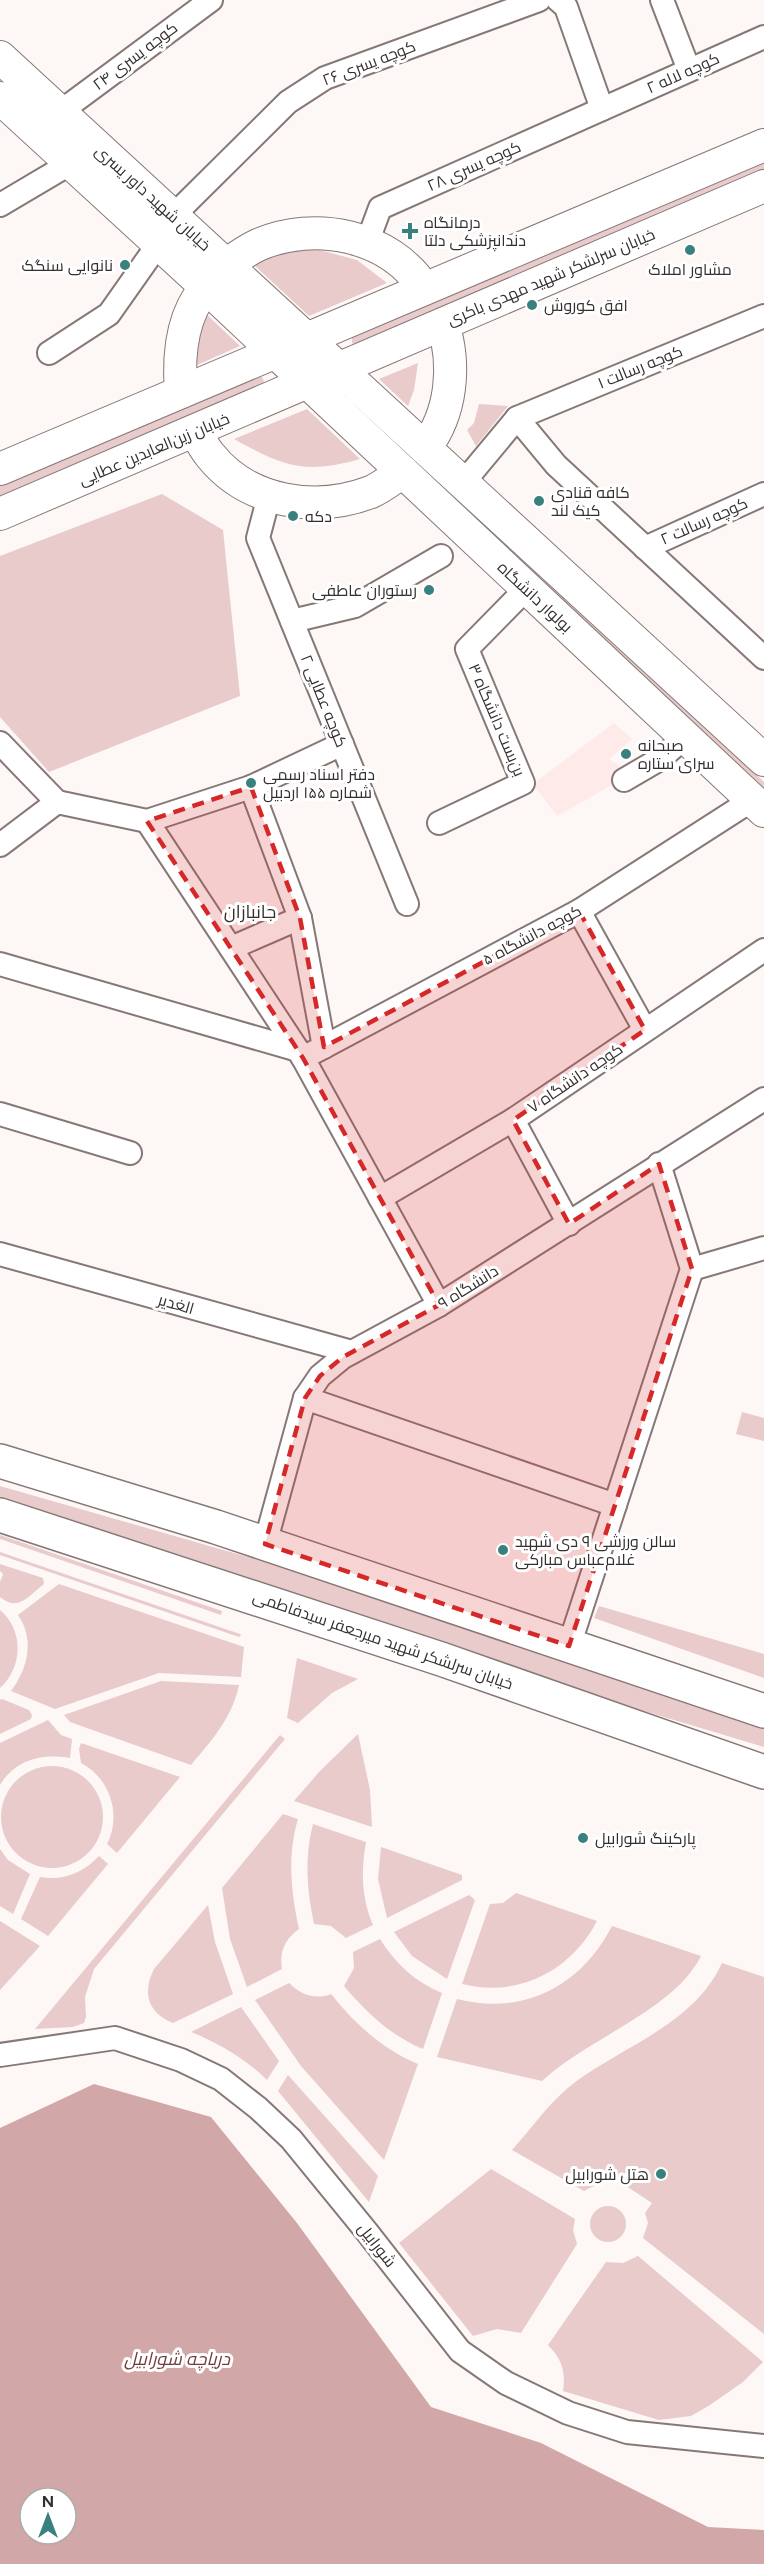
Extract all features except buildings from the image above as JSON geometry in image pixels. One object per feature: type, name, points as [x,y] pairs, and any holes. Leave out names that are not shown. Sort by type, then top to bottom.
[{"type":"main road","name":"خیابان شهید داور یسری","points":[[0,57],[60,112],[166,230],[216,276],[306,339],[339,369]]},
{"type":"main road","name":"خیابان شهید داور یسری","points":[[0,98],[70,164],[166,230]]},
{"type":"main road","points":[[0,469],[764,146]]},
{"type":"main road","name":"خیابان سرلشکر شهید مهدی باکری","points":[[307,383],[764,186]]},
{"type":"main road","points":[[181,392],[178,360],[186,322],[216,276],[257,245],[290,234],[333,233],[367,243],[393,256],[419,280],[424,288]]},
{"type":"main road","name":"خیابان شهید داور یسری","points":[[216,276],[275,352],[307,383]]},
{"type":"main road","points":[[425,448],[443,414],[451,379],[449,344],[443,324]]},
{"type":"main road","points":[[339,369],[764,760]]},
{"type":"main road","name":"خیابان زین‌العابدین عطایی","points":[[0,514],[307,383]]},
{"type":"main road","name":"بولوار دانشگاه","points":[[307,383],[758,805]]},
{"type":"main road","points":[[195,431],[211,456],[237,480],[269,496],[304,503],[339,502],[373,491],[403,472]]},
{"type":"main road","points":[[0,1461],[265,1544],[764,1711]]},
{"type":"main road","name":"خیابان سرلشکر شهید میرجعفر سیدفاطمی","points":[[0,1515],[375,1637],[764,1772]]},
{"type":"street","name":"کوچه یسری ۲۴","points":[[60,112],[211,0]]},
{"type":"street","name":"کوچه یسری ۲۶","points":[[49,352],[109,314],[166,230],[288,102],[325,78],[539,0]]},
{"type":"street","points":[[558,0],[566,7],[602,109]]},
{"type":"street","points":[[662,0],[689,70]]},
{"type":"street","name":"کوچه لاله ۲","points":[[602,109],[764,37]]},
{"type":"street","name":"کوچه یسری ۲۸","points":[[367,243],[380,208],[602,109]]},
{"type":"street","points":[[0,205],[70,164]]},
{"type":"street","name":"کوچه رسالت ۱","points":[[517,418],[764,316]]},
{"type":"street","points":[[463,483],[517,418],[556,465],[764,658]]},
{"type":"street","name":"کوچه رسالت ۲","points":[[645,548],[764,494]]},
{"type":"street","name":"کوچه عطایی ۲","points":[[269,496],[258,538],[407,904]]},
{"type":"street","points":[[292,621],[356,606],[441,556]]},
{"type":"street","name":"بن‌بست دانشگاه ۳","points":[[439,823],[523,783],[467,649],[526,589]]},
{"type":"street","points":[[624,780],[660,759],[685,737]]},
{"type":"street","points":[[0,743],[57,802],[147,821],[252,787],[342,744]]},
{"type":"street","points":[[252,787],[300,918],[324,1047]]},
{"type":"street","points":[[0,845],[57,802]]},
{"type":"street","name":"کوچه دانشگاه ۵","points":[[301,1054],[324,1047],[579,911],[758,805]]},
{"type":"street","points":[[147,821],[301,1054],[439,1305]]},
{"type":"street","points":[[579,911],[645,1030]]},
{"type":"street","points":[[231,948],[300,918]]},
{"type":"street","name":"کوچه دانشگاه ۷","points":[[380,1198],[513,1120],[764,950]]},
{"type":"street","points":[[0,964],[301,1054]]},
{"type":"street","name":"دانشگاه ۹","points":[[265,1544],[305,1398],[320,1376],[352,1352],[439,1305],[764,1099]]},
{"type":"street","points":[[0,1114],[130,1153]]},
{"type":"street","points":[[513,1120],[569,1224]]},
{"type":"street","points":[[569,1646],[692,1269],[659,1164]]},
{"type":"street","points":[[692,1269],[764,1248]]},
{"type":"street","name":"الغدیر","points":[[0,1254],[352,1352]]},
{"type":"street","points":[[305,1398],[615,1505]]},
{"type":"street","name":"شورابیل","points":[[0,2055],[115,2038],[181,2060],[221,2079],[258,2108],[291,2139],[460,2351],[497,2377],[568,2413],[627,2432],[764,2446]]},
{"type":"highlighted area","points":[[251,787],[300,918],[324,1047],[579,911],[645,1030],[513,1120],[569,1224],[659,1164],[692,1269],[569,1646],[265,1544],[305,1398],[320,1376],[343,1357],[439,1305],[303,1058],[147,821]]},
{"type":"shaded area","points":[[764,161],[764,177],[355,345],[352,343],[352,336]]},
{"type":"shaded area","points":[[316,249],[357,260],[387,283],[309,316],[254,265],[290,250]]},
{"type":"shaded area","points":[[204,312],[240,346],[197,365],[196,346]]},
{"type":"shaded area","points":[[418,363],[414,390],[408,406],[379,379]]},
{"type":"shaded area","points":[[256,376],[262,377],[265,384],[0,499],[0,486]]},
{"type":"shaded area","points":[[341,393],[350,393],[764,782],[764,796]]},
{"type":"shaded area","points":[[479,404],[508,406],[476,446],[467,430],[474,423]]},
{"type":"shaded area","points":[[307,409],[360,459],[324,466],[294,465],[266,456],[234,439]]},
{"type":"shaded area","points":[[162,494],[223,530],[240,696],[49,772],[0,717],[0,556]]},
{"type":"shaded area","points":[[614,723],[632,739],[609,759],[619,766],[619,781],[557,816],[533,784]]},
{"type":"shaded area","points":[[742,1412],[764,1418],[764,1441],[736,1434]]},
{"type":"shaded area","points":[[0,1486],[255,1559],[764,1728],[764,1747],[514,1672],[0,1504]]},
{"type":"shaded area","points":[[0,1535],[222,1611],[221,1615],[0,1539]]},
{"type":"shaded area","points":[[0,1552],[241,1635],[239,1637],[0,1555]]},
{"type":"shaded area","points":[[0,1564],[43,1578],[44,1584],[23,1601],[12,1603],[7,1601],[0,1597],[0,1582],[3,1574],[0,1571]]},
{"type":"shaded area","points":[[59,1584],[244,1647],[241,1677],[159,1673],[55,1709],[11,1691],[22,1673],[28,1644],[18,1615]]},
{"type":"shaded area","points":[[599,1606],[764,1654],[764,1678],[594,1618]]},
{"type":"shaded area","points":[[0,1610],[8,1618],[13,1628],[18,1649],[13,1670],[0,1688]]},
{"type":"shaded area","points":[[297,1658],[358,1679],[332,1693],[298,1723],[287,1718]]},
{"type":"shaded area","points":[[161,1681],[239,1685],[232,1708],[226,1718],[191,1765],[70,1722],[64,1715]]},
{"type":"shaded area","points":[[0,1700],[29,1710],[32,1715],[31,1719],[0,1734]]},
{"type":"shaded area","points":[[48,1720],[61,1735],[72,1739],[70,1758],[49,1757],[30,1760],[13,1770],[0,1785],[0,1743]]},
{"type":"shaded area","points":[[358,1734],[370,1790],[372,1827],[294,1801],[319,1772]]},
{"type":"shaded area","points":[[280,1735],[285,1739],[94,1969],[85,1997],[84,2023],[73,2027],[35,2029]]},
{"type":"shaded area","points":[[81,1743],[180,1777],[117,1853],[107,1844],[113,1821],[110,1798],[99,1778],[81,1763],[79,1749]]},
{"type":"shaded area","points":[[52,1766],[81,1774],[95,1788],[103,1817],[95,1846],[81,1860],[52,1868],[23,1860],[9,1846],[1,1817],[9,1788],[23,1774]]},
{"type":"shaded area","points":[[283,1814],[298,1819],[292,1847],[291,1874],[299,1929],[284,1946],[281,1957],[282,1969],[247,1987],[230,1939],[222,1888]]},
{"type":"shaded area","points":[[313,1824],[366,1842],[363,1884],[366,1905],[373,1925],[346,1938],[331,1926],[314,1924],[308,1874],[308,1849]]},
{"type":"shaded area","points":[[381,1847],[462,1875],[462,1880],[387,1918],[378,1879]]},
{"type":"shaded area","points":[[0,1849],[8,1860],[30,1874],[13,1914],[0,1906]]},
{"type":"shaded area","points":[[99,1856],[108,1864],[48,1936],[21,1919],[40,1877],[65,1877],[86,1867]]},
{"type":"shaded area","points":[[516,1893],[597,1921],[573,1954],[558,1967],[541,1976],[503,1987],[462,1984],[490,1904],[503,1903]]},
{"type":"shaded area","points":[[469,1895],[475,1900],[447,1979],[412,1956],[394,1932]]},
{"type":"shaded area","points":[[208,1905],[215,1942],[233,1994],[173,2023],[153,2008],[148,1994],[150,1978],[154,1969]]},
{"type":"shaded area","points":[[0,1921],[40,1946],[0,1990]]},
{"type":"shaded area","points":[[612,1926],[701,1956],[688,1975],[651,2008],[561,2065],[542,2081],[437,2057],[457,1999],[482,2003],[505,2003],[527,1999],[548,1991],[567,1980],[584,1965]]},
{"type":"shaded area","points":[[380,1939],[406,1971],[432,1989],[442,1993],[423,2049],[411,2044],[380,2022],[344,1986],[354,1968],[353,1952]]},
{"type":"shaded area","points":[[722,1963],[764,1977],[764,2334],[643,2238],[648,2223],[645,2213],[652,2203],[611,2176],[584,2191],[512,2150],[565,2090],[594,2069],[657,2032],[694,2002],[710,1984]]},
{"type":"shaded area","points":[[289,1983],[298,1991],[308,1995],[331,1994],[370,2035],[393,2051],[418,2064],[384,2160],[301,2066],[255,2000]]},
{"type":"shaded area","points":[[241,2007],[279,2061],[267,2080],[231,2052],[191,2032]]},
{"type":"shaded area","points":[[288,2075],[378,2176],[369,2202],[278,2091]]},
{"type":"shaded area","points":[[491,2169],[575,2219],[573,2230],[577,2244],[521,2333],[497,2329],[473,2336],[399,2243]]},
{"type":"shaded area","points":[[608,2206],[620,2212],[626,2224],[620,2236],[608,2242],[596,2236],[590,2224],[596,2212]]},
{"type":"shaded area","points":[[638,2256],[763,2362],[743,2382],[691,2416],[659,2420],[563,2391],[562,2366],[557,2355],[548,2345],[606,2262],[623,2263]]},
{"type":"water","name":"دریاچه شورابیل","points":[[94,2084],[211,2117],[297,2223],[431,2407],[541,2443],[708,2527],[764,2530],[764,2564],[0,2564],[0,2128]]},
{"type":"place","name":"درمانگاه دندانپزشکی دلتا","points":[[410,231]]},
{"type":"place","name":"مشاور املاک","points":[[690,250]]},
{"type":"place","name":"نانوایی سنگک","points":[[125,265]]},
{"type":"place","name":"افق کوروش","points":[[532,305]]},
{"type":"place","name":"کافه قنادی کیک لند","points":[[539,501]]},
{"type":"place","name":"دکه","points":[[293,516]]},
{"type":"place","name":"رستوران عاطفی","points":[[429,590]]},
{"type":"place","name":"صبحانه سرای ستاره","points":[[626,754]]},
{"type":"place","name":"دفتر اسناد رسمی شماره ۱۵۵ اردبیل","points":[[251,783]]},
{"type":"place","name":"سالن ورزشی ۹ دی شهید غلام‌عباس مبارکی","points":[[503,1550]]},
{"type":"place","name":"پارکینگ شورابیل","points":[[583,1838]]},
{"type":"place","name":"هتل شورابیل","points":[[661,2174]]},
{"type":"district","name":"جانبازان","points":[[250,912]]}]
